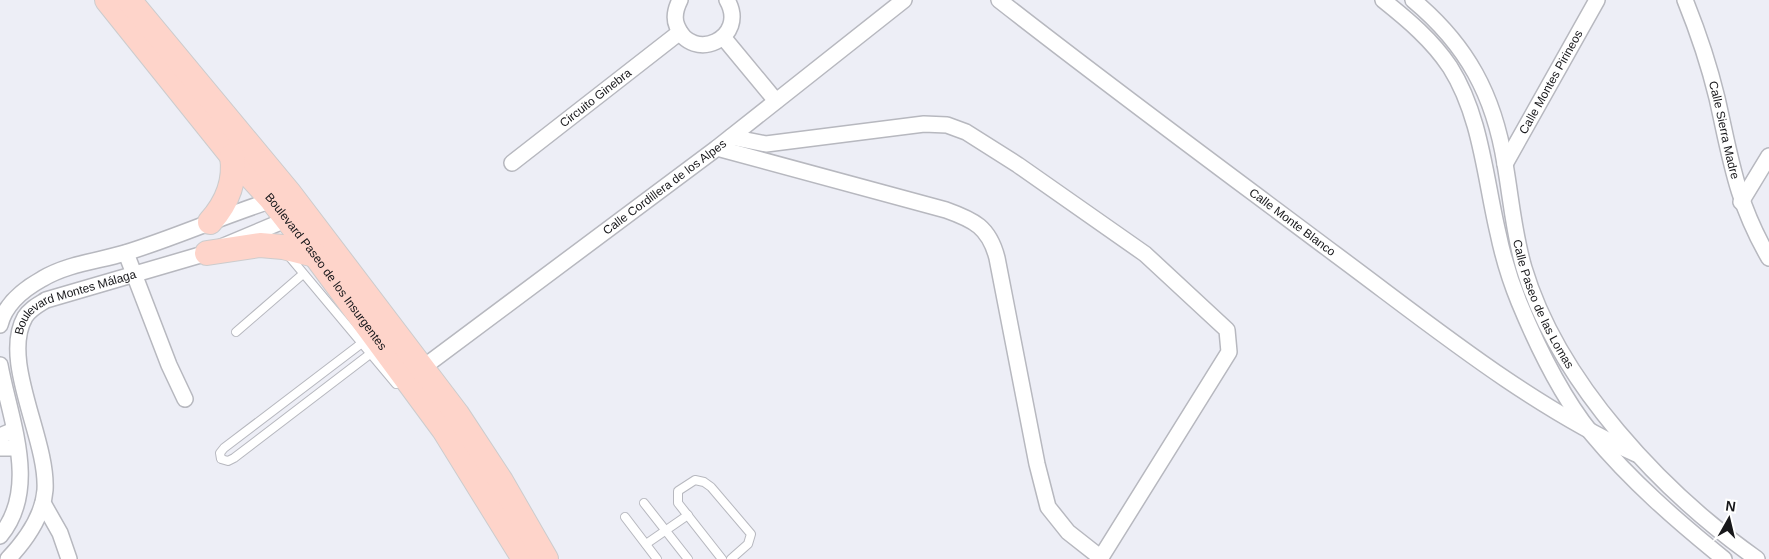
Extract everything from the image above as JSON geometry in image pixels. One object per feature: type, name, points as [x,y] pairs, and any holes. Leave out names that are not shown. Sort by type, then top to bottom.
[{"type":"main road","name":"Boulevard Paseo de los Insurgentes","points":[[107,0],[232,156],[288,206]]},
{"type":"main road","name":"Boulevard Paseo de los Insurgentes","points":[[129,0],[288,206],[317,260],[444,430],[503,533],[524,559]]},
{"type":"main road","points":[[210,222],[223,206],[229,191],[233,174],[232,156]]},
{"type":"main road","points":[[207,253],[251,246],[283,248],[317,260]]},
{"type":"main road","name":"Boulevard Paseo de los Insurgentes","points":[[317,260],[422,369],[457,414],[501,481],[546,559]]},
{"type":"street","points":[[680,0],[675,16],[680,32],[693,43],[703,45],[714,43],[724,37],[730,28],[733,17],[727,0]]},
{"type":"street","name":"Calle Cordillera de los Alpes","points":[[422,369],[717,148],[904,0]]},
{"type":"street","name":"Calle Monte Blanco","points":[[999,0],[1101,80],[1487,366],[1592,434]]},
{"type":"street","name":"Calle Paseo de las Lomas","points":[[1383,0],[1414,24],[1438,51],[1460,86],[1478,139],[1498,233],[1519,302],[1553,373],[1592,434],[1633,479],[1691,533],[1724,559]]},
{"type":"street","name":"Calle Paseo de las Lomas","points":[[1413,0],[1451,36],[1477,73],[1492,112],[1506,164],[1524,268],[1534,296],[1554,339],[1608,420],[1636,454],[1736,553],[1757,559]]},
{"type":"street","name":"Calle Montes Pirineos","points":[[1506,164],[1597,0]]},
{"type":"street","name":"Calle Sierra Madre","points":[[1685,0],[1710,70],[1726,146],[1741,202],[1769,258]]},
{"type":"street","name":"Circuito Ginebra","points":[[512,163],[680,32]]},
{"type":"street","points":[[724,37],[776,101]]},
{"type":"street","points":[[717,148],[939,208],[972,220],[986,231],[997,258],[1037,464],[1048,507],[1068,532],[1101,559],[1229,352],[1227,330],[1145,254],[1018,165],[966,132],[947,125],[924,124],[766,144],[731,137]]},
{"type":"street","points":[[1741,202],[1769,156]]},
{"type":"street","name":"Boulevard Montes Málaga","points":[[0,326],[7,310],[23,290],[44,278],[80,265],[126,253],[210,222],[288,206]]},
{"type":"street","name":"Boulevard Montes Málaga","points":[[8,559],[32,530],[43,503],[45,474],[19,374],[17,354],[20,328],[26,316],[35,306],[46,300],[87,287],[134,276],[207,253],[288,206]]},
{"type":"street","points":[[126,253],[169,365],[185,399]]},
{"type":"street","points":[[80,265],[87,287]]},
{"type":"street","points":[[0,365],[7,433],[17,448],[21,483],[18,503],[13,518],[0,536]]},
{"type":"street","points":[[1592,434],[1636,454]]},
{"type":"street","points":[[0,448],[17,448]]},
{"type":"street","points":[[43,503],[60,533],[69,559]]},
{"type":"lane","points":[[236,332],[317,260],[362,343],[399,388]]},
{"type":"lane","points":[[362,343],[224,448],[220,453],[221,459],[228,461],[234,458],[370,354]]},
{"type":"lane","points":[[444,448],[454,462]]},
{"type":"lane","points":[[722,559],[678,503],[678,491],[695,480],[704,482],[711,487],[751,534],[748,544],[731,559]]},
{"type":"lane","points":[[644,503],[688,559]]},
{"type":"lane","points":[[625,516],[657,559]]},
{"type":"lane","points":[[646,544],[688,516]]}]
